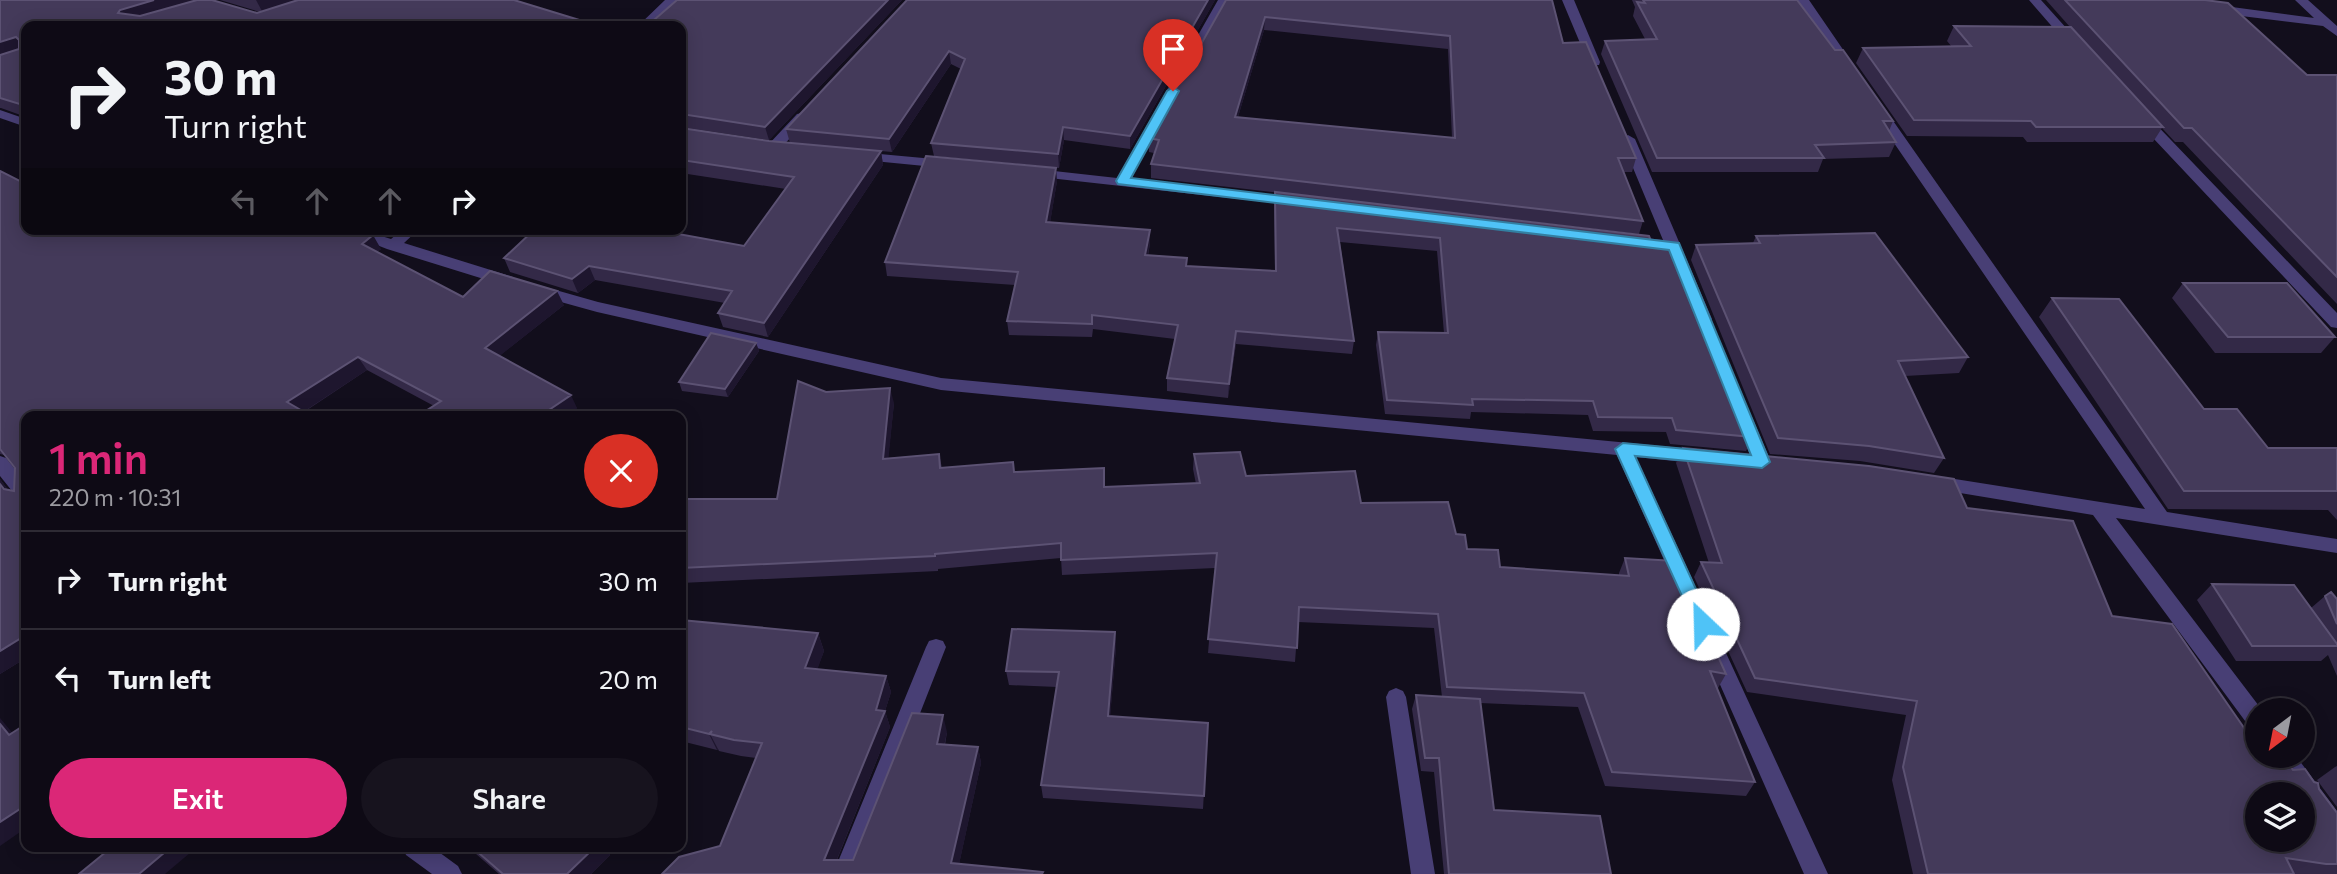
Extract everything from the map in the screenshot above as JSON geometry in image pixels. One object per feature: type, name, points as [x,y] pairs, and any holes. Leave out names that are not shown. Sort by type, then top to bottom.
[{"type":"street","points":[[649,21],[671,0]]},
{"type":"street","points":[[1122,181],[1224,0]]},
{"type":"street","points":[[1568,0],[1600,74]]},
{"type":"street","points":[[1802,0],[2162,519]]},
{"type":"street","points":[[2035,0],[2081,51]]},
{"type":"street","points":[[2301,0],[2332,27]]},
{"type":"street","points":[[2209,8],[2332,27]]},
{"type":"street","points":[[773,148],[810,108]]},
{"type":"street","points":[[2136,111],[2337,323]]},
{"type":"street","points":[[0,114],[21,121]]},
{"type":"street","points":[[1621,123],[1710,335]]},
{"type":"street","points":[[840,155],[961,166]]},
{"type":"street","points":[[1015,171],[1122,181],[1312,205]]},
{"type":"street","points":[[360,235],[597,307],[941,384],[1720,458]]},
{"type":"street","points":[[393,246],[405,235]]},
{"type":"street","points":[[1621,240],[1674,246]]},
{"type":"street","points":[[1736,399],[1761,462]]},
{"type":"street","points":[[1623,449],[1692,599]]},
{"type":"street","points":[[0,463],[21,490]]},
{"type":"street","points":[[1913,480],[2337,546]]},
{"type":"street","points":[[2099,509],[2245,705]]},
{"type":"street","points":[[1709,636],[1816,874]]},
{"type":"street","points":[[845,874],[936,647]]},
{"type":"street","points":[[1396,697],[1423,874]]},
{"type":"street","points":[[2292,768],[2337,829]]},
{"type":"street","points":[[421,852],[450,874]]},
{"type":"building","points":[[0,0],[154,0],[120,10],[118,13],[140,16],[197,0],[212,0],[257,13],[298,0],[514,0],[583,21],[21,21],[21,104],[0,98],[0,55],[19,49],[19,40],[16,37],[0,42]]},
{"type":"building","points":[[677,0],[888,0],[765,127],[686,115],[686,21],[653,21]]},
{"type":"building","points":[[907,0],[1208,0],[1130,136],[1063,127],[1058,154],[931,143],[965,59],[949,51],[889,139],[786,129]]},
{"type":"building","points":[[1226,0],[1552,0],[1563,43],[1586,42],[1636,158],[1618,158],[1643,221],[1151,164],[1159,140],[1148,138]],"holes":[[[1265,17],[1450,36],[1455,138],[1235,117]]]},
{"type":"building","points":[[1643,0],[1797,0],[1835,50],[1843,50],[1893,121],[1883,121],[1896,142],[1815,145],[1824,158],[1657,158],[1605,41],[1657,39],[1637,2],[1645,3]]},
{"type":"building","points":[[2065,0],[2205,0],[2228,3],[2307,75],[2337,75],[2337,277],[2192,128],[2184,128]]},
{"type":"building","points":[[1954,26],[2071,27],[2163,127],[2036,127],[2031,121],[1914,120],[1863,48],[1971,46]]},
{"type":"building","points":[[686,129],[769,141],[881,151],[764,323],[718,313],[732,291],[589,266],[572,279],[504,258],[529,235],[684,235],[744,246],[794,177],[686,161]]},
{"type":"building","points":[[926,156],[1056,168],[1046,222],[1150,230],[1145,255],[1187,258],[1186,266],[1276,271],[1275,192],[1649,236],[1654,248],[1674,247],[1753,437],[1676,430],[1672,418],[1598,417],[1593,401],[1472,399],[1473,405],[1387,400],[1378,332],[1448,333],[1440,238],[1337,228],[1354,341],[1236,331],[1229,384],[1167,378],[1178,325],[1092,315],[1092,324],[1007,321],[1018,272],[885,262]]},
{"type":"building","points":[[0,171],[21,182],[21,235],[373,235],[362,244],[463,297],[490,271],[557,291],[485,348],[571,395],[547,411],[426,411],[441,401],[358,357],[287,402],[302,411],[21,411],[21,638],[0,651],[0,484],[4,489],[14,491],[15,468],[0,449]]},
{"type":"building","points":[[1875,233],[1968,357],[1898,361],[1944,458],[1869,446],[1778,438],[1696,245],[1760,243],[1756,236]]},
{"type":"building","points":[[2183,283],[2287,283],[2335,337],[2228,337]]},
{"type":"building","points":[[2052,298],[2119,299],[2204,409],[2237,409],[2268,448],[2337,448],[2337,491],[2184,491]]},
{"type":"building","points":[[711,333],[756,343],[725,389],[679,382]]},
{"type":"building","points":[[798,381],[826,392],[890,388],[883,459],[939,454],[940,468],[1013,462],[1014,472],[1104,468],[1104,487],[1200,483],[1194,454],[1240,452],[1246,476],[1355,471],[1361,503],[1448,502],[1456,534],[1465,535],[1467,549],[1498,550],[1500,567],[1629,576],[1625,558],[1675,561],[1726,674],[1710,671],[1755,782],[1612,772],[1584,693],[1447,687],[1438,614],[1299,607],[1297,648],[1208,639],[1217,553],[1061,560],[1061,543],[935,556],[686,568],[686,499],[777,499]]},
{"type":"building","points":[[1683,448],[1869,466],[1954,479],[1967,508],[2073,521],[2112,616],[2172,624],[2245,729],[2245,768],[2305,769],[2314,782],[2245,782],[2245,852],[2315,852],[2315,782],[2337,813],[2337,864],[2286,858],[2294,874],[1928,874],[1903,767],[1917,701],[1755,678],[1701,562],[1722,563]]},
{"type":"building","points":[[2212,584],[2294,585],[2337,646],[2252,646]]},
{"type":"building","points":[[2331,592],[2337,599],[2337,624],[2325,596]]},
{"type":"building","points":[[686,620],[818,633],[805,668],[886,676],[876,710],[885,711],[824,860],[853,860],[912,713],[943,715],[937,744],[978,747],[951,863],[1043,872],[662,874],[679,857],[720,846],[762,743],[734,740],[710,734],[712,731],[709,734],[686,728]]},
{"type":"building","points":[[1012,629],[1115,632],[1108,716],[1208,723],[1204,796],[1041,785],[1059,672],[1006,671]]},
{"type":"building","points":[[1416,695],[1480,699],[1494,810],[1600,816],[1611,874],[1449,874],[1439,758],[1425,758]]},
{"type":"building","points":[[0,724],[9,735],[21,727],[21,808],[0,822]]},
{"type":"building","points":[[106,852],[165,852],[139,874],[79,874]]},
{"type":"building","points":[[478,852],[590,852],[567,874],[503,874]]},
{"type":"route","points":[[1173,91],[1122,181],[1674,246],[1762,462],[1623,449],[1703,624]]}]
